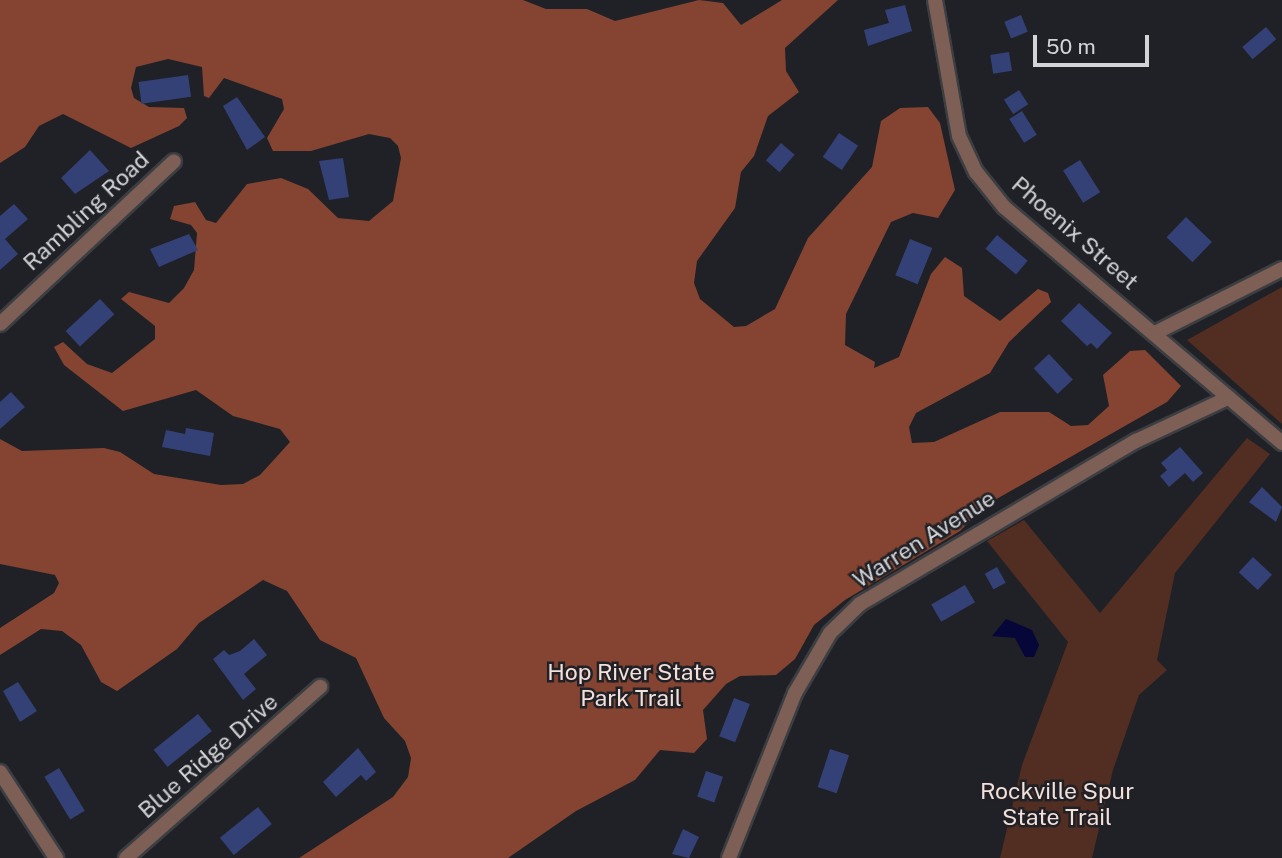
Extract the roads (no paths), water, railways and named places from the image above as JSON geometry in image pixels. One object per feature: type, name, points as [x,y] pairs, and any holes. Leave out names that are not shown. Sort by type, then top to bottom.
[{"type":"street","name":"Phoenix Street","points":[[935,0],[959,136],[976,172],[1004,207],[1157,332],[1228,398],[1282,443]]},
{"type":"street","name":"Rambling Road","points":[[0,324],[174,160]]},
{"type":"street","points":[[1157,332],[1282,268]]},
{"type":"street","name":"Warren Avenue","points":[[729,858],[794,693],[830,633],[860,604],[1136,441],[1228,398]]},
{"type":"street","name":"Blue Ridge Drive","points":[[126,858],[320,687]]},
{"type":"street","points":[[0,772],[56,858]]},
{"type":"park label","name":"Hop River State Park Trail","points":[[631,685]]},
{"type":"park label","name":"Rockville Spur State Trail","points":[[1057,804]]}]
